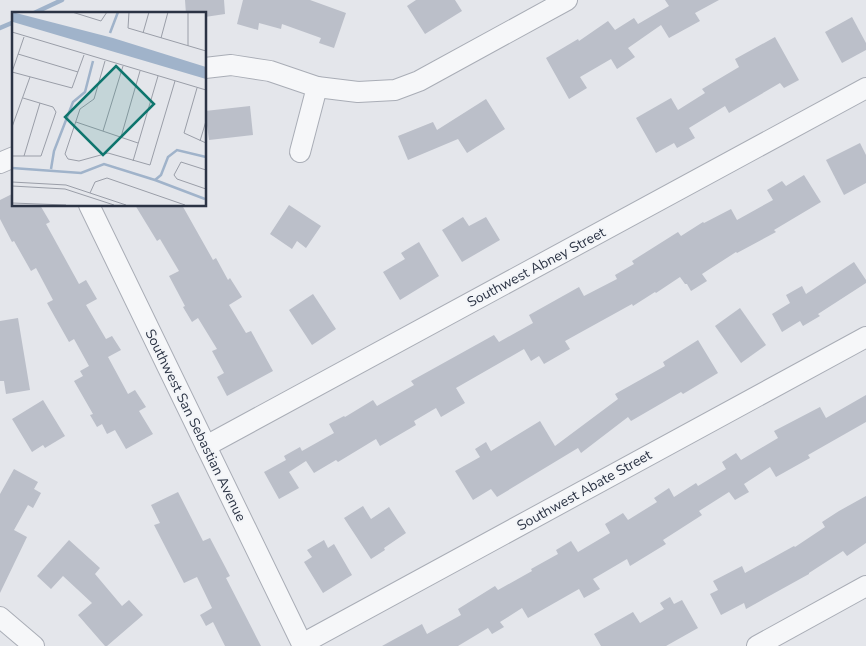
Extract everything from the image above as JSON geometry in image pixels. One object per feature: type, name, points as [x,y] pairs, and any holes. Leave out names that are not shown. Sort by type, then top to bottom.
[{"type":"street","points":[[206,68],[231,66],[270,71],[317,87],[358,92],[395,90],[419,81],[567,0]]},
{"type":"street","points":[[300,152],[317,87]]},
{"type":"street","name":"Southwest Abney Street","points":[[206,446],[866,88]]},
{"type":"street","points":[[0,163],[12,158]]},
{"type":"street","name":"Southwest San Sebastian Avenue","points":[[89,206],[303,645]]},
{"type":"street","name":"Southwest Abate Street","points":[[303,645],[866,337]]},
{"type":"street","points":[[757,646],[866,586]]},
{"type":"street","points":[[0,617],[34,646]]},
{"type":"building","points":[[185,0],[224,0],[225,14],[206,17],[206,12],[186,12]]},
{"type":"building","points":[[243,0],[310,0],[346,13],[334,48],[319,43],[321,38],[282,24],[281,29],[259,23],[258,30],[237,24]]},
{"type":"building","points":[[416,0],[455,0],[462,11],[425,34],[407,6]]},
{"type":"building","points":[[665,0],[719,0],[695,13],[700,21],[669,38],[661,25],[628,48],[635,57],[617,69],[611,59],[580,77],[587,88],[569,99],[546,58],[578,39],[579,41],[608,21],[615,30],[634,18],[638,24],[669,6]]},
{"type":"building","points":[[852,17],[866,43],[866,50],[842,63],[825,32]]},
{"type":"building","points":[[775,37],[799,80],[784,88],[780,83],[729,113],[725,106],[689,128],[695,138],[677,148],[674,143],[656,153],[636,118],[671,98],[678,110],[705,93],[702,89],[739,67],[735,59]]},
{"type":"building","points":[[486,99],[505,129],[467,153],[458,139],[408,160],[398,136],[433,122],[437,130]]},
{"type":"building","points":[[250,106],[253,135],[209,140],[206,111]]},
{"type":"building","points":[[860,143],[866,155],[866,183],[844,195],[826,160]]},
{"type":"building","points":[[804,175],[821,202],[774,230],[776,232],[736,252],[702,274],[707,281],[691,291],[680,277],[633,306],[632,304],[565,341],[570,349],[544,364],[539,356],[531,361],[524,349],[456,388],[465,403],[441,417],[436,408],[414,421],[416,425],[380,446],[376,439],[338,462],[336,460],[314,473],[306,461],[289,472],[299,488],[279,499],[264,472],[286,460],[284,456],[300,447],[302,451],[334,433],[329,424],[345,417],[373,400],[377,406],[414,385],[411,381],[494,335],[499,342],[533,323],[529,315],[579,287],[584,296],[617,279],[615,275],[634,264],[632,261],[678,232],[681,236],[703,222],[731,209],[737,220],[773,200],[767,190],[782,181],[786,186]]},
{"type":"building","points":[[12,194],[12,206],[41,206],[50,222],[46,224],[79,284],[86,280],[97,299],[86,305],[106,339],[112,336],[121,350],[108,357],[128,394],[135,390],[146,407],[139,411],[153,434],[126,449],[115,430],[107,434],[102,424],[97,427],[90,415],[93,414],[74,381],[83,376],[80,371],[89,366],[74,339],[69,342],[47,303],[53,300],[36,268],[31,271],[14,241],[12,242],[0,219],[0,200]]},
{"type":"building","points":[[289,205],[321,226],[306,248],[297,241],[292,249],[270,234]]},
{"type":"building","points":[[136,206],[183,206],[213,260],[216,258],[228,280],[230,278],[242,297],[229,305],[246,333],[251,331],[273,371],[227,396],[217,377],[224,373],[212,351],[217,349],[198,318],[192,322],[183,307],[185,306],[169,276],[179,271],[160,239],[157,241]]},
{"type":"building","points":[[463,217],[469,226],[486,217],[500,240],[462,262],[442,230]]},
{"type":"building","points":[[419,242],[439,276],[400,300],[383,272],[405,259],[401,253]]},
{"type":"building","points":[[854,262],[866,283],[803,326],[800,321],[782,332],[772,314],[790,303],[786,295],[802,286],[806,294]]},
{"type":"building","points":[[313,294],[336,329],[312,345],[289,310]]},
{"type":"building","points":[[740,308],[766,345],[741,363],[715,326]]},
{"type":"building","points":[[18,318],[30,390],[6,394],[4,381],[0,381],[0,321]]},
{"type":"building","points":[[698,340],[718,373],[631,421],[628,417],[581,453],[578,448],[497,497],[491,489],[473,500],[455,471],[480,457],[475,449],[486,442],[491,451],[540,421],[555,446],[618,399],[615,394],[665,366],[663,362]]},
{"type":"building","points":[[866,395],[866,422],[808,455],[810,458],[776,477],[770,467],[744,484],[749,492],[735,500],[729,492],[699,511],[702,515],[663,540],[666,544],[630,566],[627,559],[593,579],[600,589],[584,598],[579,589],[528,618],[522,608],[500,622],[504,627],[492,634],[488,628],[458,646],[382,646],[422,624],[427,634],[461,615],[458,609],[495,586],[498,590],[532,571],[531,569],[558,554],[556,550],[571,541],[578,552],[610,533],[605,524],[623,513],[628,520],[657,502],[654,498],[669,488],[674,497],[696,483],[698,486],[726,469],[722,462],[736,453],[741,460],[778,438],[774,431],[820,407],[826,418]]},
{"type":"building","points":[[43,400],[65,436],[45,448],[43,445],[32,452],[12,419]]},
{"type":"building","points":[[14,469],[38,482],[34,489],[41,493],[33,508],[28,505],[14,530],[27,537],[0,593],[0,494]]},
{"type":"building","points":[[178,492],[203,541],[210,538],[230,576],[226,578],[261,646],[225,646],[213,622],[206,626],[200,615],[212,608],[197,577],[184,583],[154,525],[160,523],[151,505]]},
{"type":"building","points":[[866,496],[866,543],[847,556],[843,551],[809,574],[746,609],[744,603],[721,615],[710,594],[718,590],[713,581],[742,566],[745,573],[795,547],[825,527],[822,522]]},
{"type":"building","points":[[363,506],[371,519],[389,507],[406,533],[371,559],[344,518]]},
{"type":"building","points":[[69,540],[100,568],[95,574],[122,606],[129,600],[143,615],[107,646],[78,615],[92,603],[63,576],[51,589],[37,576]]},
{"type":"building","points":[[324,540],[328,548],[334,544],[352,575],[323,593],[304,562],[312,557],[307,550]]},
{"type":"building","points":[[670,597],[674,604],[682,600],[698,628],[666,646],[601,646],[594,634],[633,612],[640,623],[664,609],[660,603]]},
{"type":"waterway","points":[[36,12],[62,0]]},
{"type":"waterway","points":[[0,28],[12,23]]}]
